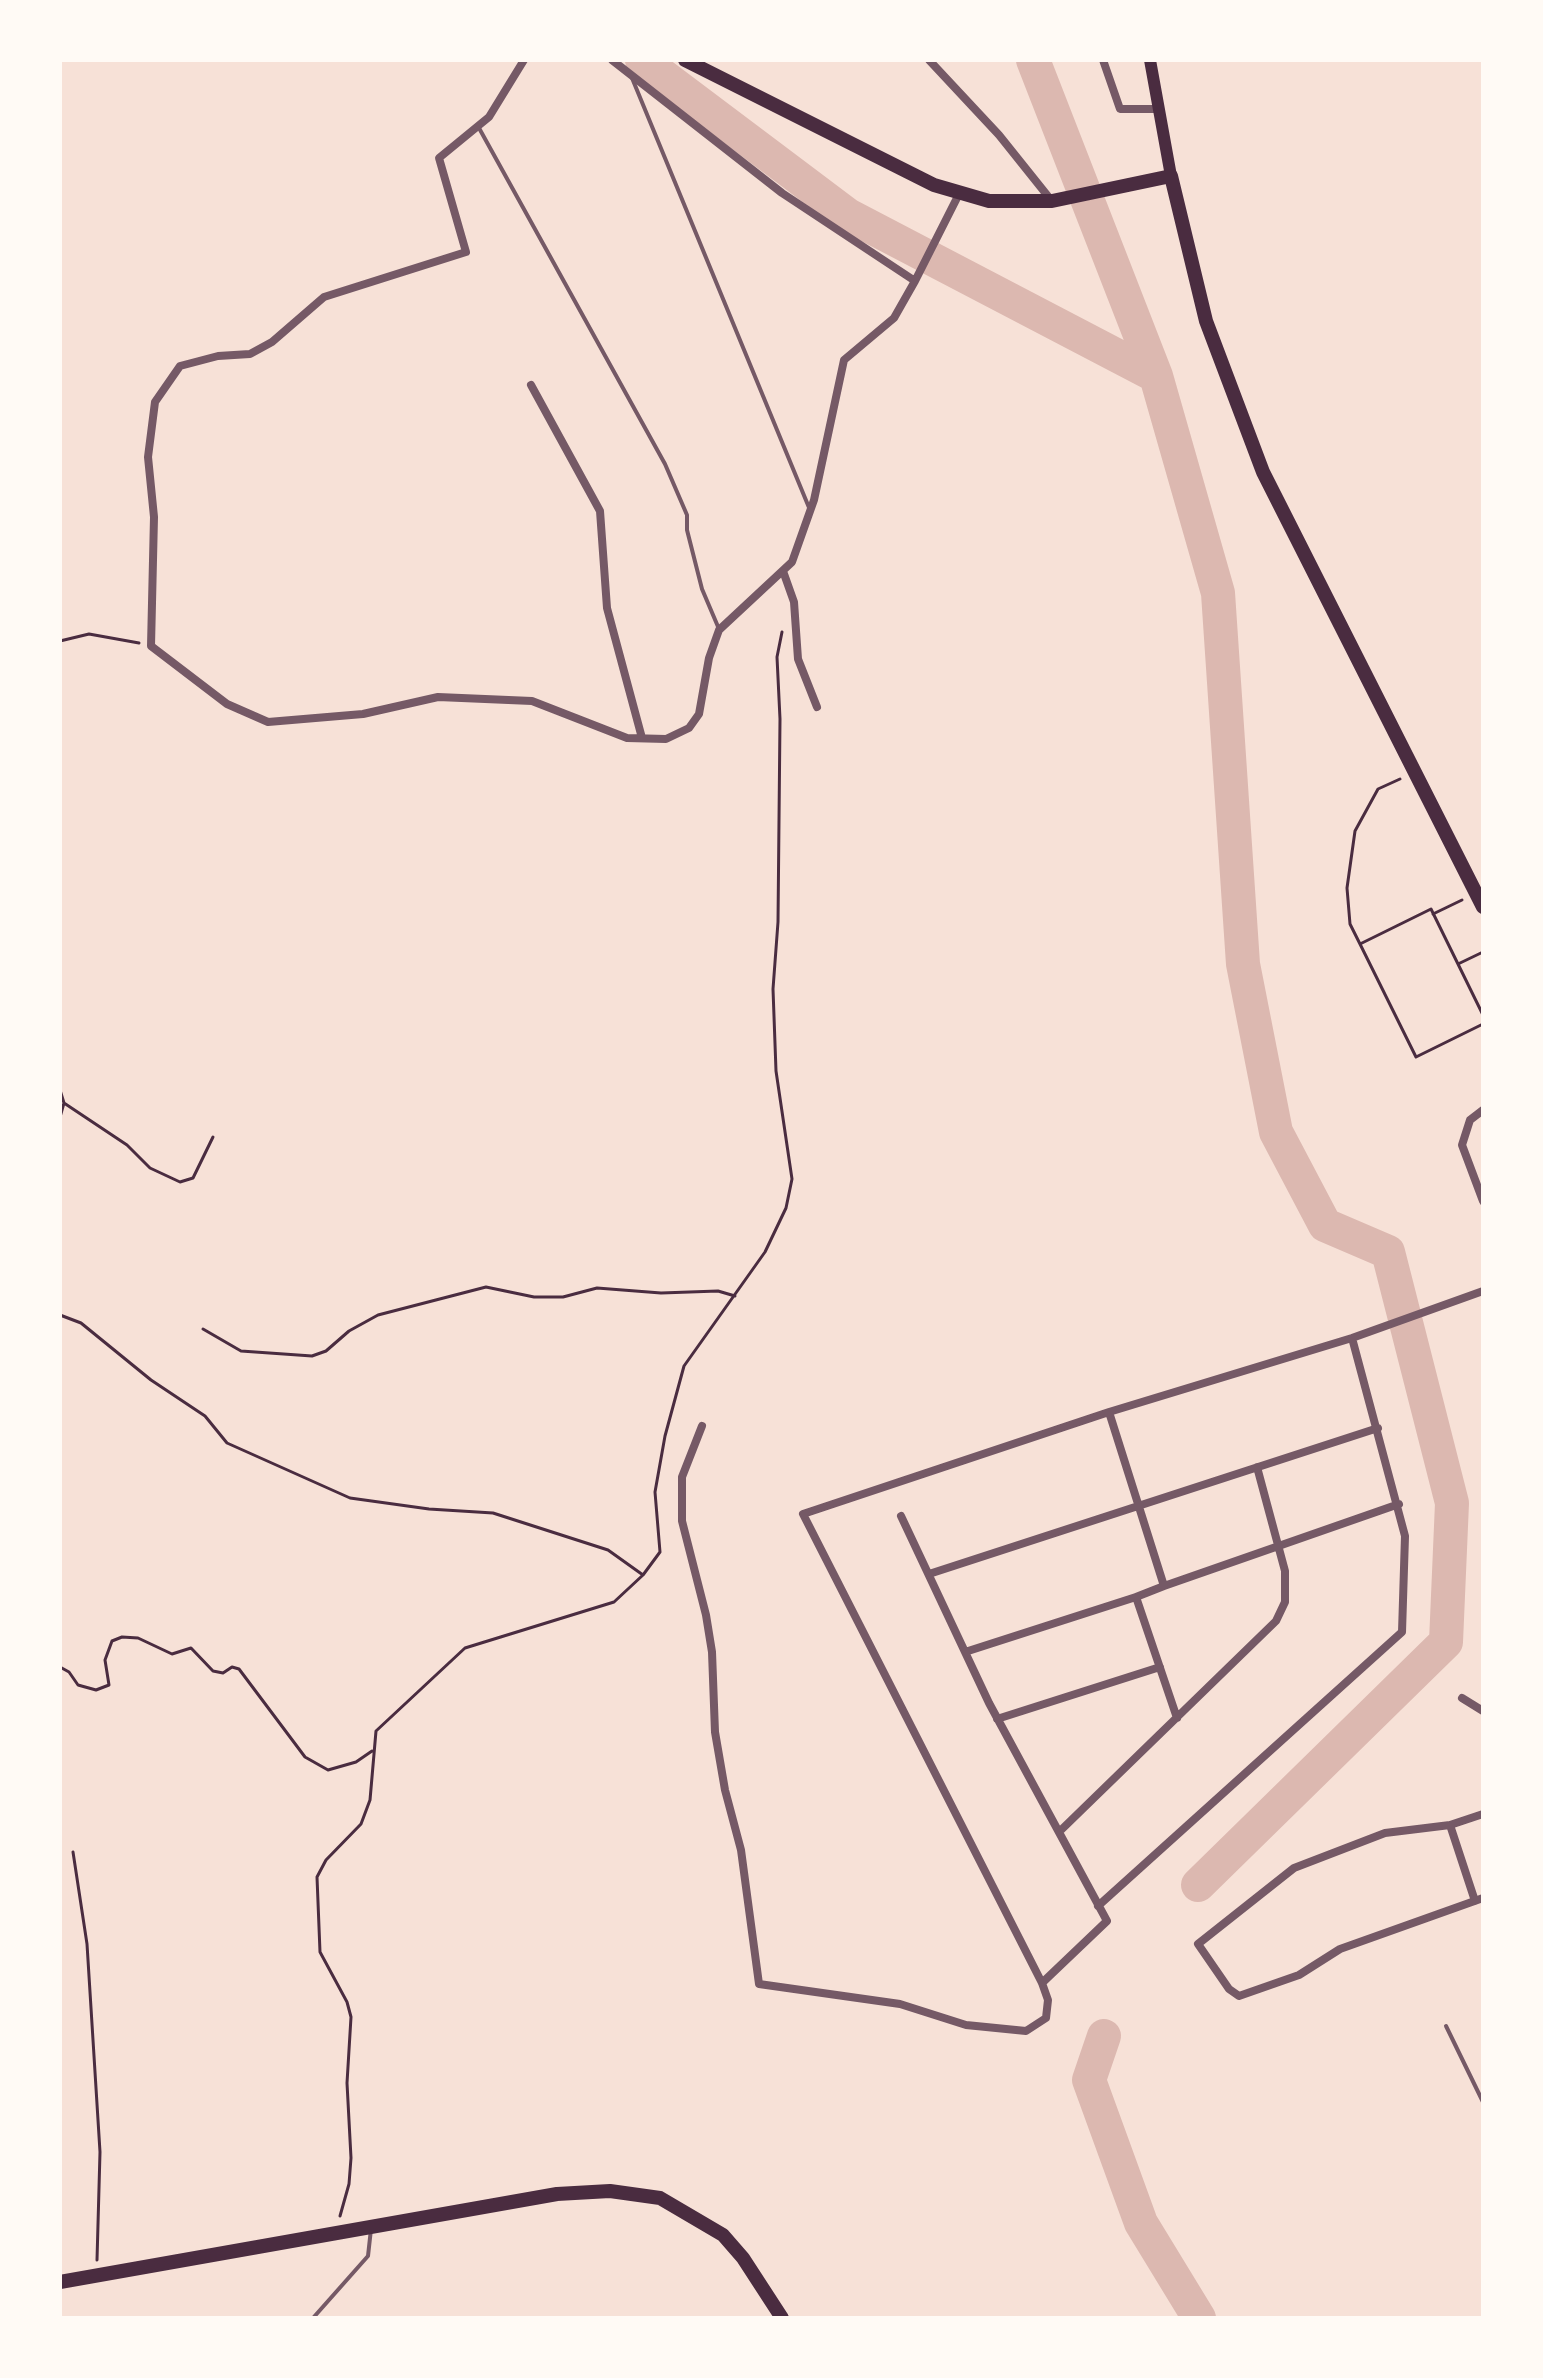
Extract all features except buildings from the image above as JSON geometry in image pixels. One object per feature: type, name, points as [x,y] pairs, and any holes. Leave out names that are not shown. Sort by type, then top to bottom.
[{"type":"highway","points":[[685,60],[934,185],[989,201],[1052,201],[1171,176],[1206,321],[1263,472],[1480,901]]},
{"type":"highway","points":[[60,2282],[557,2194],[610,2191],[660,2198],[723,2235],[761,2284],[782,2318]]},
{"type":"main road","points":[[1150,60],[1171,176]]},
{"type":"street","points":[[524,60],[489,117],[439,158],[466,252],[324,297],[272,342],[250,354],[218,356],[180,366],[155,402],[148,457],[154,517],[151,646],[227,704],[268,722],[363,714],[438,697],[532,701],[627,738],[666,739],[689,728],[699,714],[709,658],[719,630],[792,562],[810,511],[844,360],[894,318],[959,193]]},
{"type":"street","points":[[612,60],[782,193],[916,280]]},
{"type":"street","points":[[929,60],[999,135],[1052,201]]},
{"type":"street","points":[[1103,60],[1120,109],[1158,109]]},
{"type":"street","points":[[531,385],[600,511],[607,608],[642,738]]},
{"type":"street","points":[[783,571],[794,602],[798,659],[817,707]]},
{"type":"street","points":[[1483,1110],[1470,1120],[1462,1145],[1483,1201]]},
{"type":"street","points":[[702,1426],[682,1477],[682,1521],[706,1615],[712,1652],[715,1732],[725,1790],[741,1850],[759,1984],[900,2004],[966,2025],[1026,2031],[1046,2018],[1048,2000],[1042,1983],[803,1514],[1109,1412],[1352,1338],[1483,1291]]},
{"type":"street","points":[[1098,1906],[1402,1632],[1405,1536],[1399,1504],[1352,1338]]},
{"type":"street","points":[[1109,1412],[1164,1586]]},
{"type":"street","points":[[929,1574],[1378,1428]]},
{"type":"street","points":[[1059,1832],[1276,1621],[1285,1602],[1285,1571],[1257,1467]]},
{"type":"street","points":[[965,1652],[1136,1597],[1399,1504]]},
{"type":"street","points":[[901,1516],[997,1719],[1107,1921],[1042,1983]]},
{"type":"street","points":[[1136,1597],[1177,1718]]},
{"type":"street","points":[[997,1719],[1160,1667]]},
{"type":"street","points":[[1462,1698],[1483,1711]]},
{"type":"street","points":[[1450,1825],[1479,1899],[1340,1949],[1299,1975],[1239,1996],[1229,1989],[1198,1944],[1294,1868],[1385,1833],[1450,1825],[1483,1814]]},
{"type":"lane","points":[[631,76],[810,511]]},
{"type":"lane","points":[[478,126],[665,464],[687,515],[687,530],[702,589],[719,630]]},
{"type":"lane","points":[[1446,2026],[1483,2102]]},
{"type":"lane","points":[[313,2318],[368,2256],[372,2225]]},
{"type":"path","points":[[336,2232],[349,2184],[347,2069],[351,2017],[347,2002],[320,1952],[317,1877],[326,1860],[361,1824],[370,1800],[376,1731],[465,1648],[614,1602],[643,1575],[660,1552],[655,1492],[665,1436],[684,1366],[701,1337],[735,1296],[786,1208],[792,1179],[776,1071],[773,989],[779,875],[780,719],[777,657],[780,637],[794,602]]},
{"type":"path","points":[[60,641],[89,634],[151,646]]},
{"type":"path","points":[[1415,772],[1378,789],[1355,831],[1347,888],[1350,924],[1416,1057],[1483,1024]]},
{"type":"path","points":[[1433,914],[1480,901]]},
{"type":"path","points":[[1360,944],[1431,909],[1483,1015]]},
{"type":"path","points":[[1458,964],[1483,952]]},
{"type":"path","points":[[60,1090],[64,1103],[60,1117]]},
{"type":"path","points":[[64,1103],[127,1145],[150,1168],[180,1182],[193,1178],[213,1137]]},
{"type":"path","points":[[203,1329],[241,1351],[312,1356],[326,1351],[349,1331],[378,1315],[486,1287],[534,1297],[563,1297],[597,1288],[661,1293],[718,1291],[735,1296]]},
{"type":"path","points":[[60,1315],[81,1323],[151,1380],[205,1416],[227,1443],[350,1498],[429,1509],[493,1513],[608,1550],[643,1575]]},
{"type":"path","points":[[60,1667],[69,1672],[78,1685],[96,1690],[109,1685],[105,1660],[112,1641],[122,1637],[138,1638],[172,1654],[191,1648],[213,1671],[239,1669],[305,1757],[328,1770],[348,1765],[372,1751]]},
{"type":"path","points":[[73,1852],[87,1944],[100,2152],[96,2275]]},
{"type":"waterway","points":[[642,60],[848,215],[1156,376]]},
{"type":"waterway","points":[[1033,60],[1156,376],[1218,593],[1243,964],[1276,1132],[1325,1225],[1388,1252],[1452,1503],[1446,1642],[1198,1885]]},
{"type":"waterway","points":[[1104,2036],[1089,2080],[1141,2223],[1199,2318]]}]
